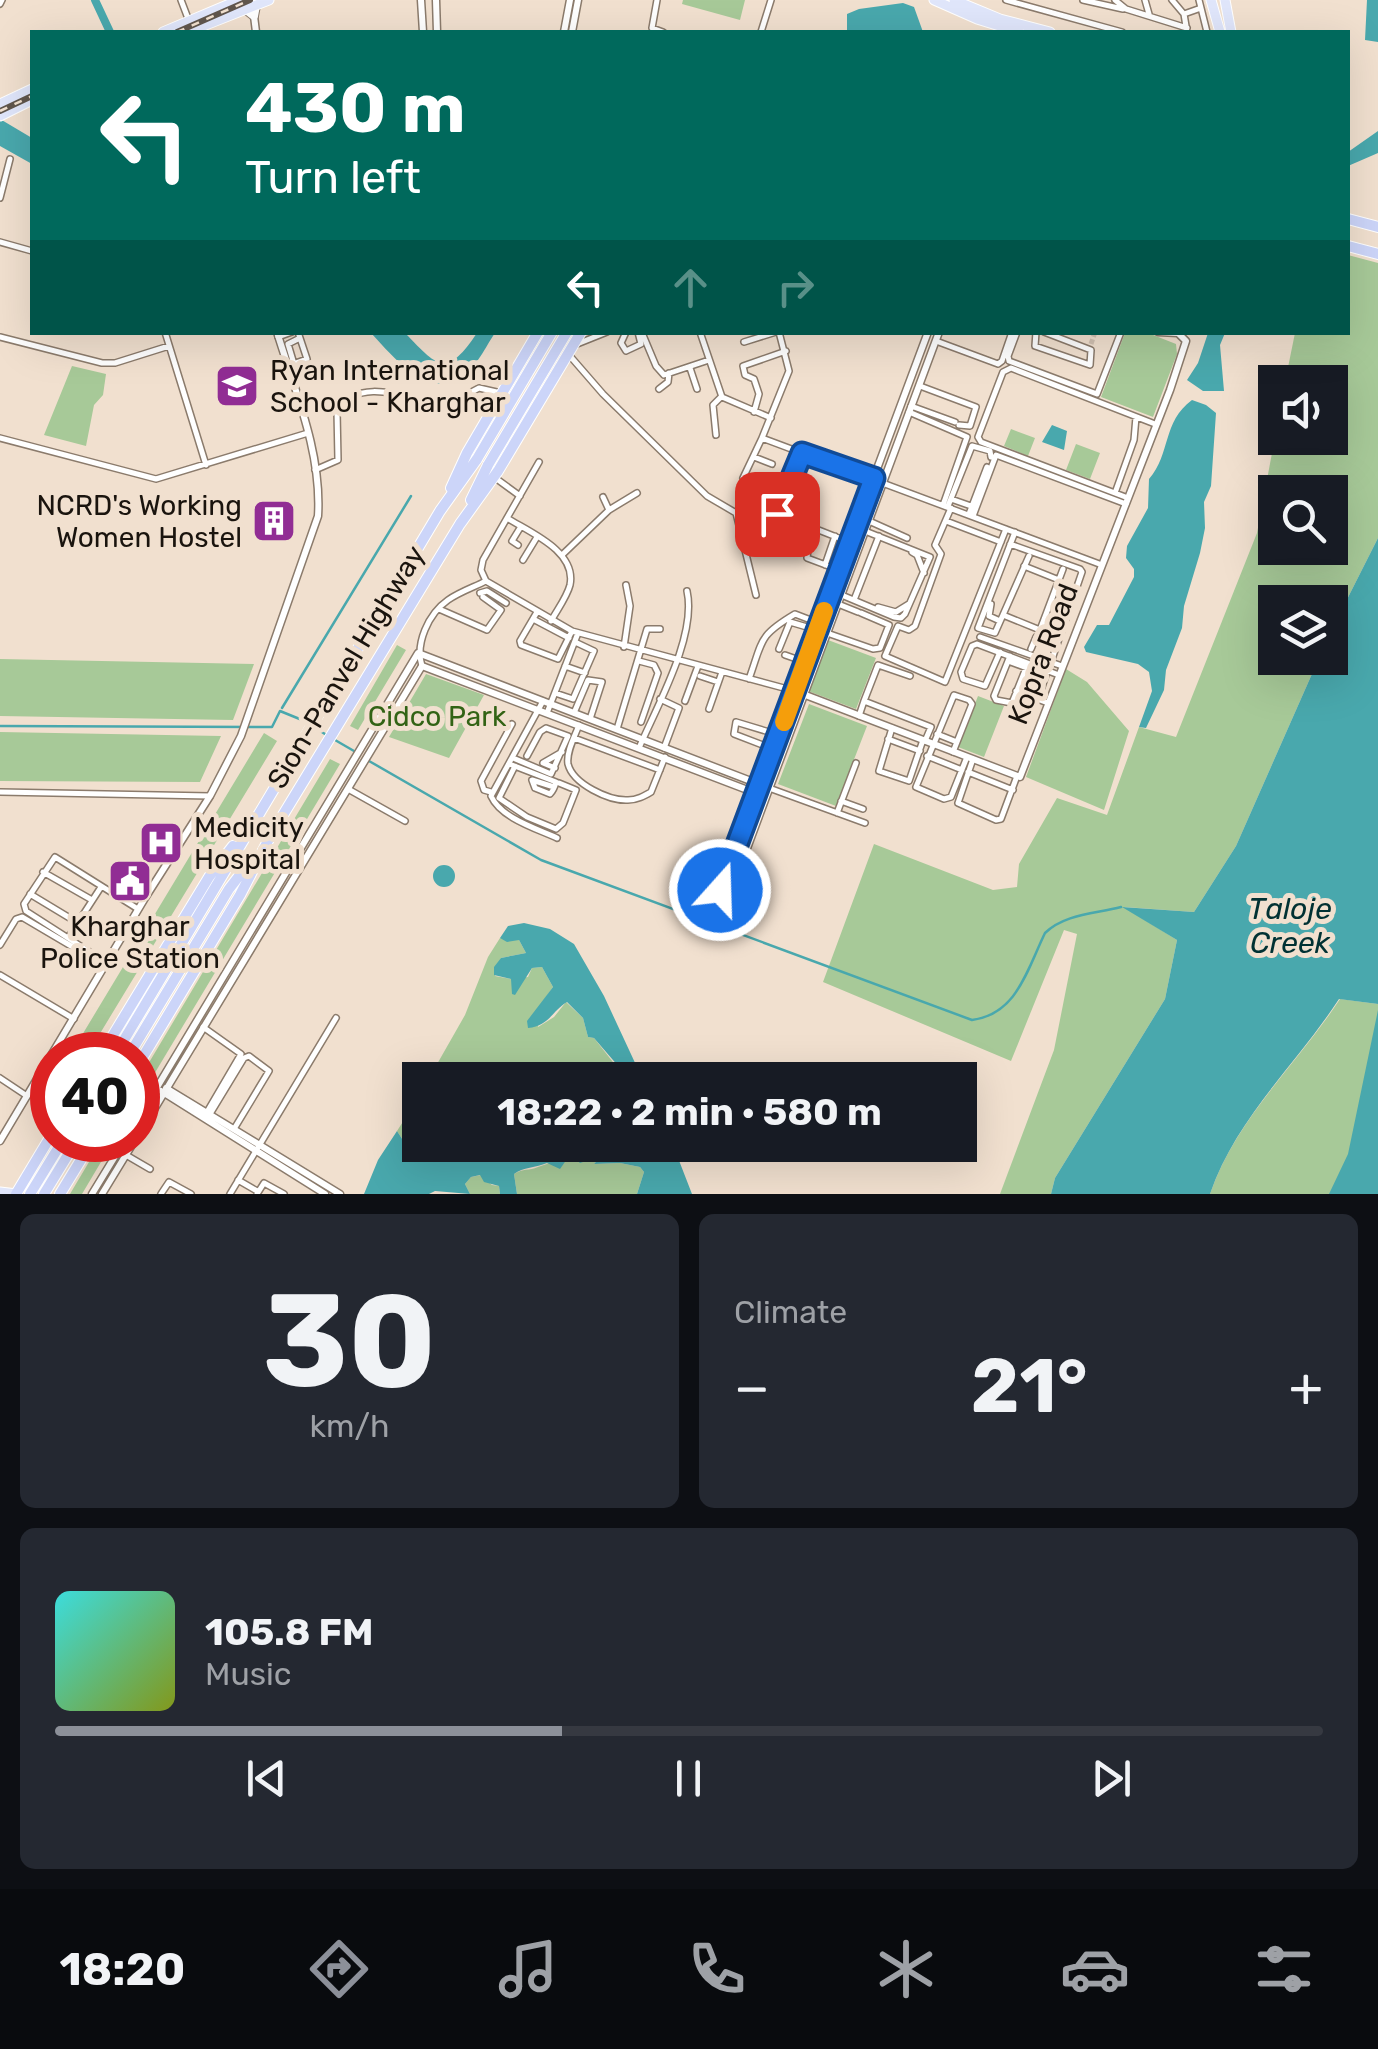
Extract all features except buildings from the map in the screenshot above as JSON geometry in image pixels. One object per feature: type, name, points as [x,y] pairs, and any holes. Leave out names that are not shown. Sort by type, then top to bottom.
[{"type":"highway","points":[[1350,220],[1378,227]]},
{"type":"highway","points":[[1350,247],[1378,254]]},
{"type":"highway","points":[[440,512],[467,453],[536,335]]},
{"type":"highway","points":[[460,524],[482,462],[550,335]]},
{"type":"highway","points":[[440,512],[482,462],[565,335]]},
{"type":"highway","points":[[460,524],[494,477],[579,335]]},
{"type":"highway","name":"Sion-Panvel Highway","points":[[252,821],[440,512]]},
{"type":"highway","name":"Sion-Panvel Highway","points":[[272,833],[460,524]]},
{"type":"highway","points":[[129,1032],[252,821]]},
{"type":"highway","points":[[114,1032],[208,876],[252,821]]},
{"type":"highway","points":[[143,1032],[230,889],[272,833]]},
{"type":"highway","points":[[158,1032],[240,895],[272,833]]},
{"type":"highway","points":[[17,1194],[36,1162]]},
{"type":"highway","points":[[30,1194],[50,1162]]},
{"type":"highway","points":[[44,1194],[64,1162]]},
{"type":"highway","points":[[60,1194],[79,1162]]},
{"type":"main road","points":[[167,30],[269,0]]},
{"type":"main road","points":[[934,0],[1014,30]]},
{"type":"main road","points":[[954,0],[998,23],[1038,30]]},
{"type":"main road","points":[[1211,0],[1219,30]]},
{"type":"main road","points":[[1225,0],[1232,30]]},
{"type":"main road","points":[[192,30],[245,6]]},
{"type":"main road","points":[[3,104],[30,90]]},
{"type":"main road","points":[[3,104],[30,100]]},
{"type":"main road","points":[[0,1192],[17,1194]]},
{"type":"street","points":[[181,0],[189,21]]},
{"type":"street","points":[[421,0],[423,30]]},
{"type":"street","points":[[436,0],[437,30]]},
{"type":"street","points":[[564,30],[570,0]]},
{"type":"street","points":[[572,30],[578,0]]},
{"type":"street","points":[[657,0],[652,28],[658,30]]},
{"type":"street","points":[[762,30],[771,0]]},
{"type":"street","points":[[998,23],[1006,0],[1115,30]]},
{"type":"street","points":[[1082,0],[1149,14],[1187,30]]},
{"type":"street","points":[[1115,0],[1126,10]]},
{"type":"street","points":[[1145,0],[1149,14]]},
{"type":"street","points":[[1172,0],[1184,14],[1187,30]]},
{"type":"street","points":[[1198,0],[1206,30]]},
{"type":"street","points":[[245,6],[255,30]]},
{"type":"street","points":[[1184,14],[1201,8]]},
{"type":"street","points":[[0,198],[10,160]]},
{"type":"street","points":[[0,242],[30,250]]},
{"type":"street","points":[[166,335],[206,465]]},
{"type":"street","points":[[278,335],[291,365]]},
{"type":"street","points":[[0,1141],[210,796],[240,736],[318,516],[316,470],[288,344],[296,335]]},
{"type":"street","points":[[291,365],[307,358],[297,335]]},
{"type":"street","points":[[600,335],[568,350],[603,394],[707,496],[736,513],[756,596]]},
{"type":"street","points":[[624,335],[620,343],[624,351],[641,344],[640,335]]},
{"type":"street","points":[[640,335],[659,371],[669,373],[710,360]]},
{"type":"street","points":[[701,335],[722,397],[771,418]]},
{"type":"street","points":[[744,342],[768,335]]},
{"type":"street","points":[[744,478],[789,371],[779,335]]},
{"type":"street","points":[[927,335],[720,890],[730,894],[938,335]]},
{"type":"street","points":[[936,341],[1000,364],[1013,335]]},
{"type":"street","points":[[1013,335],[1009,361],[1097,394],[1120,335]]},
{"type":"street","points":[[1036,335],[1035,346],[1088,367],[1094,352],[1090,347],[1053,335]]},
{"type":"street","name":"Kopra Road","points":[[1018,776],[1127,501],[1186,340],[1180,335]]},
{"type":"street","points":[[0,337],[102,363],[115,363],[169,346]]},
{"type":"street","points":[[754,412],[759,394],[754,379],[745,375],[742,366],[786,350]]},
{"type":"street","points":[[690,366],[697,389]]},
{"type":"street","points":[[1127,501],[981,442],[978,437],[1003,372],[1011,368],[1155,424]]},
{"type":"street","points":[[659,389],[668,382],[669,373]]},
{"type":"street","points":[[911,409],[969,427],[976,408],[919,386]]},
{"type":"street","points":[[316,470],[338,460],[337,412],[348,400],[366,394],[405,394],[447,405],[479,388],[502,393]]},
{"type":"street","points":[[716,435],[714,405],[722,397]]},
{"type":"street","points":[[911,409],[967,437],[946,521],[935,545],[940,554],[915,626],[913,630],[896,627],[885,656],[945,682],[1006,529]]},
{"type":"street","points":[[1115,493],[1134,440],[1136,417]]},
{"type":"street","points":[[0,438],[156,478],[308,434]]},
{"type":"street","points":[[762,438],[1102,565]]},
{"type":"street","points":[[947,506],[974,445],[992,454],[971,515]]},
{"type":"street","points":[[754,507],[785,494],[802,453]]},
{"type":"street","points":[[971,515],[996,455],[1127,501]]},
{"type":"street","points":[[754,456],[772,464]]},
{"type":"street","points":[[506,602],[486,582],[483,560],[540,462]]},
{"type":"street","points":[[494,477],[520,496]]},
{"type":"street","points":[[562,555],[609,510],[637,493]]},
{"type":"street","points":[[603,497],[609,510]]},
{"type":"street","points":[[951,498],[972,506]]},
{"type":"street","points":[[772,502],[777,514]]},
{"type":"street","points":[[507,518],[562,555],[570,587],[552,621]]},
{"type":"street","points":[[868,521],[908,538]]},
{"type":"street","points":[[946,521],[1001,542]]},
{"type":"street","points":[[518,545],[512,542],[521,527]]},
{"type":"street","points":[[839,570],[807,558],[810,532],[816,529],[849,542]]},
{"type":"street","points":[[832,591],[904,617],[930,560],[928,555],[865,531]]},
{"type":"street","points":[[506,532],[515,536]]},
{"type":"street","points":[[1015,532],[977,627],[995,633],[1029,556]]},
{"type":"street","points":[[825,565],[835,536]]},
{"type":"street","points":[[854,600],[879,536]]},
{"type":"street","points":[[524,560],[538,538]]},
{"type":"street","points":[[1009,546],[1080,568],[1082,572],[1049,661]]},
{"type":"street","points":[[900,547],[917,555],[924,573]]},
{"type":"street","points":[[1024,566],[1059,580]]},
{"type":"street","points":[[1031,650],[1063,569]]},
{"type":"street","points":[[161,1088],[242,944],[324,808],[368,744],[439,609],[452,597],[486,582]]},
{"type":"street","points":[[624,647],[630,606],[626,584]]},
{"type":"street","points":[[439,609],[487,630],[500,610],[481,595],[488,591],[574,636],[722,672],[749,673],[1018,776],[1001,819],[958,803],[965,771]]},
{"type":"street","points":[[641,744],[691,614],[688,591]]},
{"type":"street","points":[[875,606],[896,612],[910,603]]},
{"type":"street","points":[[778,649],[790,622],[828,630],[873,650],[880,648],[888,624],[838,604]]},
{"type":"street","points":[[991,604],[990,616],[1052,640],[1058,629]]},
{"type":"street","points":[[749,673],[759,657],[765,635],[793,614],[818,627]]},
{"type":"street","points":[[535,615],[552,621],[595,649],[574,699],[555,693]]},
{"type":"street","points":[[535,615],[520,640],[521,645],[558,658],[574,636]]},
{"type":"street","points":[[616,730],[648,628],[660,630]]},
{"type":"street","points":[[491,792],[555,693],[574,636]]},
{"type":"street","points":[[980,637],[1062,666]]},
{"type":"street","points":[[1000,652],[984,686],[963,679],[972,646],[977,644],[1000,652],[1046,675],[1038,700]]},
{"type":"street","points":[[418,653],[422,666]]},
{"type":"street","points":[[418,653],[578,725],[664,748],[758,789]]},
{"type":"street","points":[[785,655],[806,662]]},
{"type":"street","points":[[1008,658],[1059,675]]},
{"type":"street","points":[[1008,658],[994,698],[1010,704],[1026,668]]},
{"type":"street","points":[[638,661],[654,666],[658,674],[640,722]]},
{"type":"street","points":[[859,716],[878,665],[910,676]]},
{"type":"street","points":[[422,666],[574,713],[616,730],[665,758],[865,823]]},
{"type":"street","points":[[368,744],[422,666]]},
{"type":"street","points":[[565,666],[585,673]]},
{"type":"street","points":[[684,700],[698,666]]},
{"type":"street","points":[[708,709],[722,672]]},
{"type":"street","points":[[700,676],[718,682]]},
{"type":"street","points":[[574,713],[588,680],[602,682],[590,719]]},
{"type":"street","points":[[1016,692],[1048,703]]},
{"type":"street","points":[[892,728],[878,768],[909,780],[920,751],[937,734],[953,696],[969,700],[972,704],[953,752]]},
{"type":"street","points":[[660,699],[679,708],[664,748]]},
{"type":"street","points":[[864,702],[931,726],[927,756],[916,781],[919,790],[944,799],[951,797],[970,758]]},
{"type":"street","points":[[773,749],[734,734],[736,722],[779,735]]},
{"type":"street","points":[[491,792],[484,790],[481,781],[512,724]]},
{"type":"street","points":[[578,725],[567,759],[574,774],[585,784],[618,799],[633,800],[647,794],[655,786],[665,758]]},
{"type":"street","points":[[512,763],[548,774],[555,768],[568,736],[546,728],[526,756]]},
{"type":"street","points":[[937,734],[957,742]]},
{"type":"street","points":[[574,738],[660,770]]},
{"type":"street","points":[[888,740],[920,751]]},
{"type":"street","points":[[555,768],[543,763],[562,752]]},
{"type":"street","points":[[927,756],[1013,790]]},
{"type":"street","points":[[512,763],[576,790],[556,828],[526,817],[499,798],[512,763]]},
{"type":"street","points":[[837,813],[856,763]]},
{"type":"street","points":[[161,1088],[203,1027],[333,813],[348,788],[354,768]]},
{"type":"street","points":[[348,788],[404,821]]},
{"type":"street","points":[[0,792],[210,796]]},
{"type":"street","points":[[491,792],[494,803],[518,820],[556,838]]},
{"type":"street","points":[[841,801],[863,809]]},
{"type":"street","points":[[324,808],[333,813]]},
{"type":"street","points":[[106,964],[26,911],[24,904],[55,857],[138,909]]},
{"type":"street","points":[[44,872],[92,900]]},
{"type":"street","points":[[68,938],[101,887]]},
{"type":"street","points":[[30,894],[78,923]]},
{"type":"street","points":[[0,946],[16,918],[22,917],[106,964]]},
{"type":"street","points":[[242,944],[251,948]]},
{"type":"street","points":[[0,975],[74,1019]]},
{"type":"street","points":[[230,1194],[336,1018]]},
{"type":"street","points":[[203,1027],[241,1054],[208,1114]]},
{"type":"street","points":[[208,1114],[244,1058],[256,1060],[269,1071],[234,1129]]},
{"type":"street","points":[[0,1078],[28,1096]]},
{"type":"street","points":[[161,1088],[234,1129],[325,1194]]},
{"type":"street","points":[[161,1088],[340,1194]]},
{"type":"street","points":[[92,1194],[111,1162]]},
{"type":"street","points":[[102,1194],[122,1162]]},
{"type":"street","points":[[137,1162],[150,1170]]},
{"type":"street","points":[[238,1180],[258,1193],[264,1182],[284,1194]]},
{"type":"street","points":[[161,1194],[169,1182],[190,1194]]},
{"type":"green space","points":[[683,0],[745,0],[740,20],[682,4]]},
{"type":"green space","points":[[1350,256],[1378,263],[1378,538],[1348,597],[1348,585],[1258,585],[1258,675],[1311,675],[1236,846],[1194,912],[1124,907],[1177,940],[1165,999],[1055,1178],[1051,1194],[1000,1194],[1054,1050],[1077,934],[1064,930],[1011,1061],[823,982],[874,844],[993,890],[1017,887],[1019,864],[1057,798],[1107,815],[1139,727],[1176,737],[1258,528],[1258,565],[1348,565],[1348,475],[1268,475],[1272,455],[1348,455],[1348,365],[1288,365],[1295,335],[1350,335]]},
{"type":"green space","points":[[1124,335],[1153,335],[1176,344],[1177,354],[1153,417],[1101,397]]},
{"type":"green space","points":[[72,366],[106,374],[103,395],[94,405],[86,446],[44,435]]},
{"type":"green space","points":[[1011,429],[1035,438],[1028,456],[1004,446]]},
{"type":"green space","points":[[1076,444],[1100,453],[1090,479],[1066,470]]},
{"type":"green space","points":[[828,640],[876,658],[856,709],[808,691]]},
{"type":"green space","points":[[397,645],[406,650],[358,730],[350,726]]},
{"type":"green space","points":[[0,659],[254,664],[233,720],[0,716]]},
{"type":"green space","points":[[1066,669],[1087,682],[1129,731],[1104,810],[1026,777]]},
{"type":"green space","name":"Cidco Park","points":[[426,674],[484,695],[449,758],[389,737]]},
{"type":"green space","points":[[978,696],[1004,706],[984,757],[958,747]]},
{"type":"green space","points":[[809,704],[867,726],[836,806],[778,784]]},
{"type":"green space","points":[[0,732],[221,736],[200,782],[0,781]]},
{"type":"green space","points":[[264,733],[277,741],[101,1032],[84,1032]]},
{"type":"green space","points":[[330,759],[340,764],[160,1064],[160,1044]]},
{"type":"green space","points":[[500,938],[519,940],[526,953],[501,958],[495,976],[528,977],[532,968],[542,967],[553,987],[541,1004],[538,1027],[554,1017],[566,1002],[583,1018],[588,1037],[594,1038],[613,1062],[438,1062],[465,1015],[488,957]]},
{"type":"green space","points":[[1340,999],[1378,1004],[1378,1194],[1210,1194],[1251,1116]]},
{"type":"green space","points":[[89,1162],[101,1162],[82,1194],[70,1194]]},
{"type":"green space","points":[[552,1162],[596,1162],[640,1167],[644,1172],[637,1194],[517,1194],[514,1174]]},
{"type":"green space","points":[[481,1175],[499,1186],[500,1194],[470,1194],[465,1184],[471,1177]]},
{"type":"water","points":[[1367,0],[1378,0],[1378,42],[1365,40]]},
{"type":"water","points":[[903,3],[914,7],[922,30],[847,30],[847,14]]},
{"type":"water","points":[[0,119],[30,137],[30,163],[0,146]]},
{"type":"water","points":[[1378,131],[1378,153],[1350,165],[1350,151]]},
{"type":"water","points":[[373,335],[407,335],[442,363],[457,357],[476,335],[494,335],[467,373],[449,383],[423,379],[400,363]]},
{"type":"water","points":[[1207,335],[1224,335],[1220,345],[1224,391],[1203,391],[1187,380],[1198,363]]},
{"type":"water","points":[[1192,400],[1216,413],[1211,486],[1204,502],[1205,528],[1164,690],[1146,728],[1139,727],[1152,691],[1149,672],[1138,664],[1086,652],[1084,647],[1097,625],[1109,625],[1134,577],[1134,569],[1126,558],[1127,546],[1148,508],[1149,479],[1161,459],[1171,428]]},
{"type":"water","points":[[1052,425],[1067,431],[1064,450],[1042,442]]},
{"type":"water","name":"Taloje Creek","points":[[1378,538],[1378,1004],[1339,999],[1251,1116],[1210,1194],[1051,1194],[1055,1178],[1165,999],[1177,940],[1122,907],[1194,912],[1236,846],[1311,675],[1348,675],[1348,597]]},
{"type":"water","points":[[444,865],[452,868],[452,884],[444,887],[436,884],[433,876],[436,868]]},
{"type":"water","points":[[524,923],[550,929],[574,944],[635,1062],[615,1062],[594,1038],[588,1037],[583,1018],[567,1002],[546,1021],[528,1028],[527,1021],[553,987],[542,967],[532,968],[515,995],[511,979],[494,975],[494,967],[501,958],[526,953],[519,940],[507,942],[500,938],[508,926]]},
{"type":"water","name":"Taloje Creek","points":[[1378,1010],[1378,1194],[1329,1194],[1348,1154]]},
{"type":"water","points":[[397,1131],[402,1139],[402,1162],[565,1162],[560,1169],[547,1163],[514,1174],[517,1194],[500,1194],[499,1186],[484,1182],[480,1175],[465,1184],[470,1194],[364,1194],[378,1160]]},
{"type":"water","points":[[680,1162],[692,1194],[637,1194],[644,1172],[640,1167],[594,1164]]},
{"type":"waterway","points":[[95,0],[109,30]]},
{"type":"waterway","points":[[282,708],[411,496]]},
{"type":"waterway","points":[[0,726],[272,727],[280,711],[307,722]]},
{"type":"waterway","points":[[314,727],[328,736]]},
{"type":"waterway","points":[[335,740],[354,751]]},
{"type":"waterway","points":[[369,761],[541,860],[972,1020],[987,1016],[1010,1000],[1045,933],[1071,918],[1121,907]]},
{"type":"tunnel","points":[[1091,344],[1094,335]]},
{"type":"railway","points":[[182,30],[250,0]]},
{"type":"railway","points":[[0,111],[30,97]]},
{"type":"slow traffic","points":[[784,722],[824,611]]},
{"type":"place","name":"Ryan International School - Kharghar","points":[[237,386]]},
{"type":"place","name":"NCRD's Working Women Hostel","points":[[274,521]]},
{"type":"place","name":"Medicity Hospital","points":[[161,843]]},
{"type":"place","name":"Kharghar Police Station","points":[[130,881]]},
{"type":"route","points":[[720,890],[874,478],[802,453],[785,494],[772,502],[777,514]]}]
